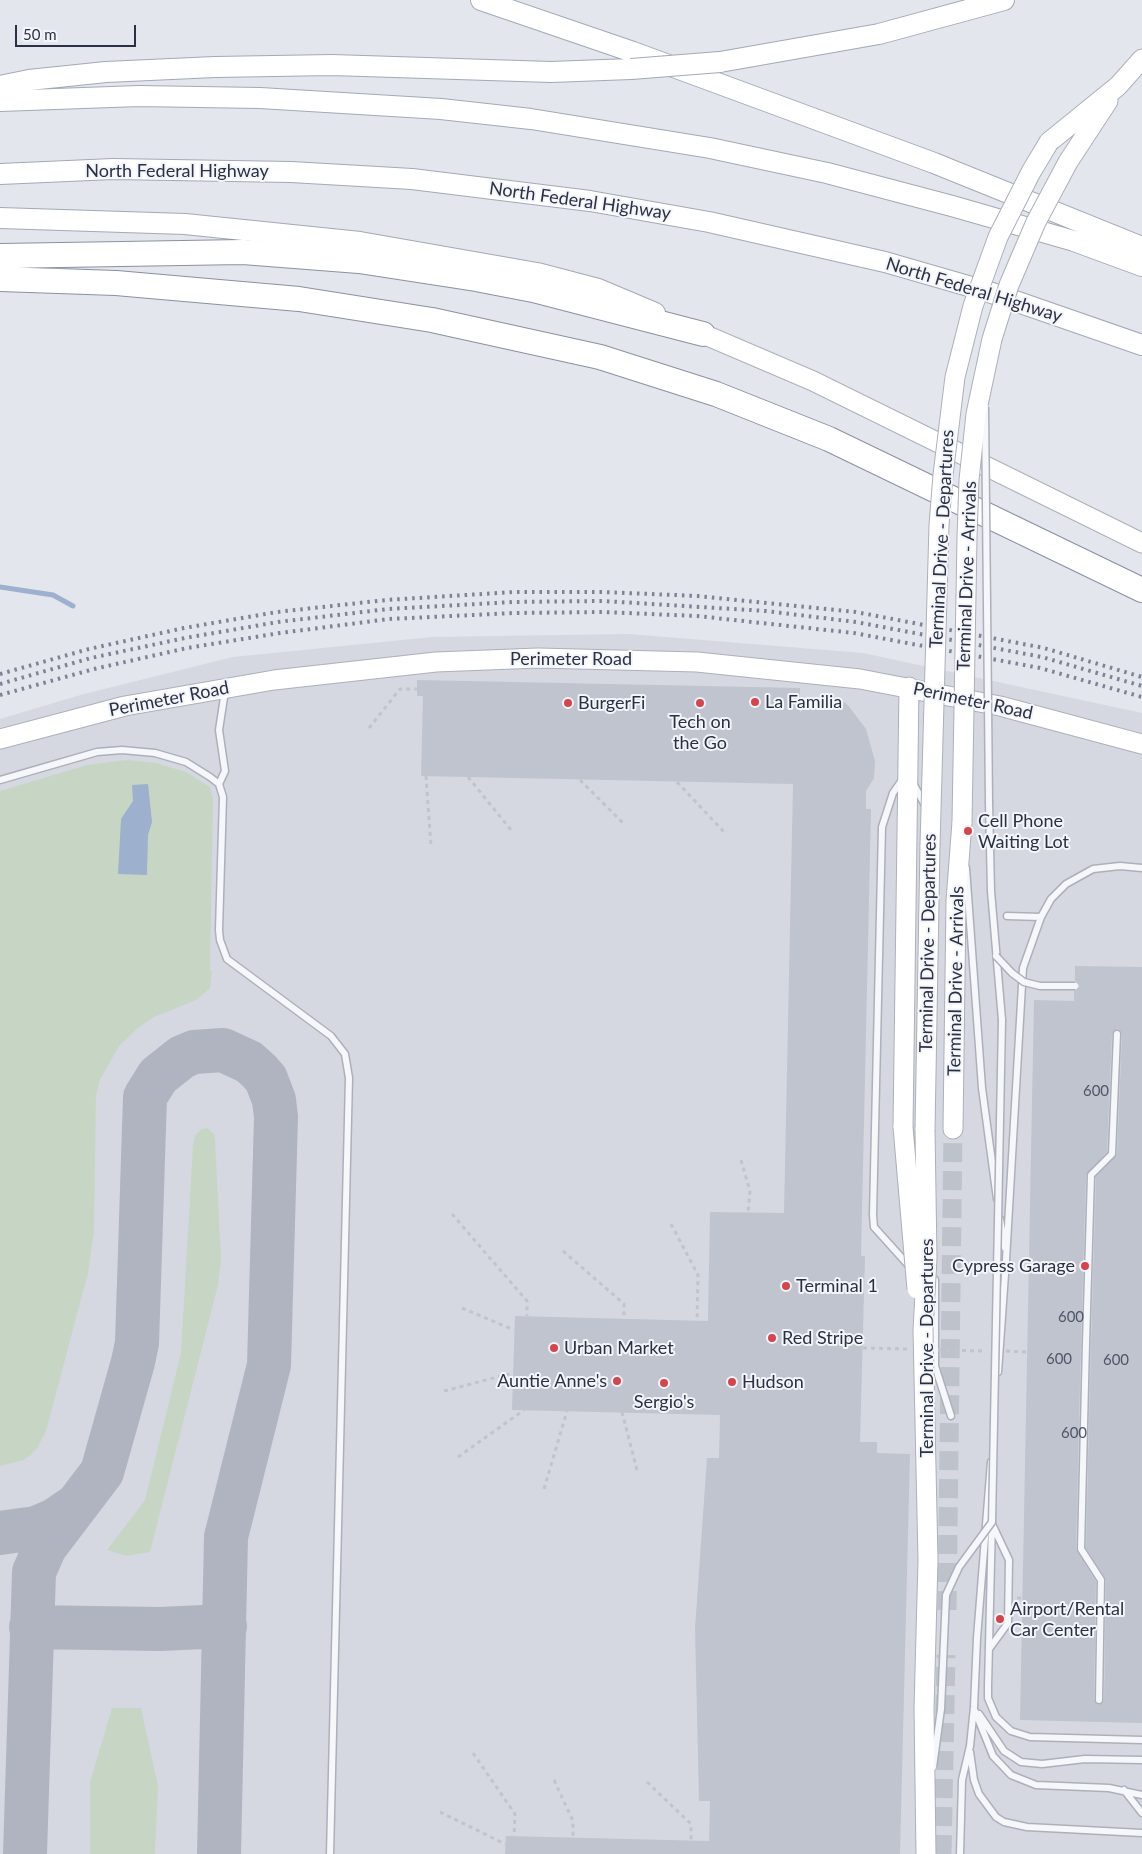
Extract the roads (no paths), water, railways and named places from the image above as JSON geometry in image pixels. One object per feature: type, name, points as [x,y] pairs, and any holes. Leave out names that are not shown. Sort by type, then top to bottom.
[{"type":"highway","points":[[0,256],[243,252],[359,261],[533,290],[703,334]]},
{"type":"highway","points":[[0,279],[126,284],[299,299],[441,321],[600,357],[716,394],[829,439],[1142,590]]},
{"type":"main road","points":[[481,0],[633,52],[934,163],[1142,247]]},
{"type":"main road","points":[[0,86],[29,80],[106,72],[250,66],[332,66],[552,72],[631,70],[720,62],[879,34],[1004,0]]},
{"type":"main road","points":[[0,101],[139,96],[260,98],[441,108],[541,120],[710,148],[827,173],[1074,242],[1142,266]]},
{"type":"main road","name":"North Federal Highway","points":[[0,174],[113,169],[291,172],[412,179],[590,201],[710,222],[884,262],[989,292],[1142,345]]},
{"type":"main road","points":[[0,218],[186,224],[351,241],[420,251],[537,273],[598,289],[703,334]]},
{"type":"street","points":[[1118,86],[1142,59]]},
{"type":"street","name":"Terminal Drive - Departures","points":[[926,1854],[924,1709],[928,1551],[923,1330],[927,1258],[925,1130],[931,758],[943,475],[955,378],[973,306],[998,237],[1031,172],[1049,142],[1118,86]]},
{"type":"street","name":"Terminal Drive - Arrivals","points":[[953,1129],[956,901],[962,822],[969,480],[975,422],[984,373],[1009,285],[1036,222],[1068,162],[1118,86]]},
{"type":"street","points":[[703,334],[813,380],[1142,543]]},
{"type":"street","name":"Perimeter Road","points":[[0,739],[125,706],[225,688],[378,667],[538,658],[645,660],[748,666],[909,687],[1050,718],[1142,744]]},
{"type":"street","points":[[909,687],[903,1127],[912,1255],[923,1330]]},
{"type":"lane","points":[[984,373],[991,891],[1002,1020],[988,1698],[996,1717],[1011,1731],[1020,1735],[1044,1739],[1142,1740]]},
{"type":"lane","points":[[219,784],[225,771],[219,730],[225,688]]},
{"type":"lane","points":[[0,780],[97,752],[122,750],[155,753],[186,762],[219,784],[223,797],[219,930],[220,940],[227,959],[331,1036],[340,1045],[348,1062],[330,1854]]},
{"type":"lane","points":[[935,1293],[874,1228],[873,1215],[882,828],[893,793],[907,773],[926,807],[937,840],[936,955]]},
{"type":"lane","points":[[962,822],[975,967],[982,1088],[1006,1260]]},
{"type":"lane","points":[[960,1854],[962,1780],[970,1746],[974,1707],[977,1638],[1006,1260],[1023,968],[1041,917],[1051,899],[1066,884],[1093,869],[1120,866],[1142,868]]},
{"type":"lane","points":[[1007,916],[1041,917]]},
{"type":"lane","points":[[996,956],[1012,973],[1024,982],[1040,986],[1075,986]]},
{"type":"lane","points":[[1099,1700],[1101,1580],[1081,1549],[1086,1343],[1091,1174],[1112,1154],[1117,1034]]},
{"type":"lane","points":[[934,1224],[935,1264]]},
{"type":"lane","points":[[935,1274],[935,1366],[951,1416]]},
{"type":"lane","points":[[989,1650],[1008,1623],[1009,1560],[992,1522]]},
{"type":"lane","points":[[926,1814],[942,1709],[946,1595],[959,1567],[992,1522]]},
{"type":"lane","points":[[974,1707],[1004,1751],[1021,1762],[1042,1764],[1085,1759],[1142,1760]]},
{"type":"lane","points":[[974,1707],[993,1756],[1011,1775],[1036,1785],[1124,1790],[1142,1795]]},
{"type":"lane","points":[[970,1746],[974,1780],[979,1794],[996,1817],[1004,1822],[1027,1828],[1142,1833]]},
{"type":"lane","points":[[1124,1790],[1142,1814]]},
{"type":"water","points":[[148,784],[152,822],[148,835],[147,875],[118,874],[121,819],[133,801],[132,785]]},
{"type":"waterway","points":[[0,587],[53,595],[73,606]]},
{"type":"tunnel","points":[[947,1610],[953,1129]]},
{"type":"tunnel","points":[[942,1854],[946,1655]]},
{"type":"railway","points":[[0,674],[89,649],[184,628],[277,612],[386,600],[514,592],[602,592],[698,596],[856,612],[1044,648],[1142,677]]},
{"type":"railway","points":[[0,684],[91,658],[185,638],[278,622],[388,609],[513,602],[603,601],[766,611],[856,622],[1042,657],[1142,686]]},
{"type":"railway","points":[[0,695],[94,669],[187,648],[280,633],[389,619],[514,613],[603,612],[697,616],[854,633],[1040,668],[1142,697]]},
{"type":"place","name":"La Familia","points":[[755,702]]},
{"type":"place","name":"BurgerFi","points":[[568,703]]},
{"type":"place","name":"Tech on the Go","points":[[700,703]]},
{"type":"place","name":"Cell Phone Waiting Lot","points":[[968,831]]},
{"type":"place","name":"Cypress Garage","points":[[1085,1266]]},
{"type":"place","name":"Terminal 1","points":[[786,1286]]},
{"type":"place","name":"Red Stripe","points":[[772,1338]]},
{"type":"place","name":"Urban Market","points":[[554,1348]]},
{"type":"place","name":"Auntie Anne's","points":[[617,1381]]},
{"type":"place","name":"Hudson","points":[[732,1382]]},
{"type":"place","name":"Sergio's","points":[[664,1383]]},
{"type":"place","name":"Airport/Rental Car Center","points":[[1000,1619]]}]
